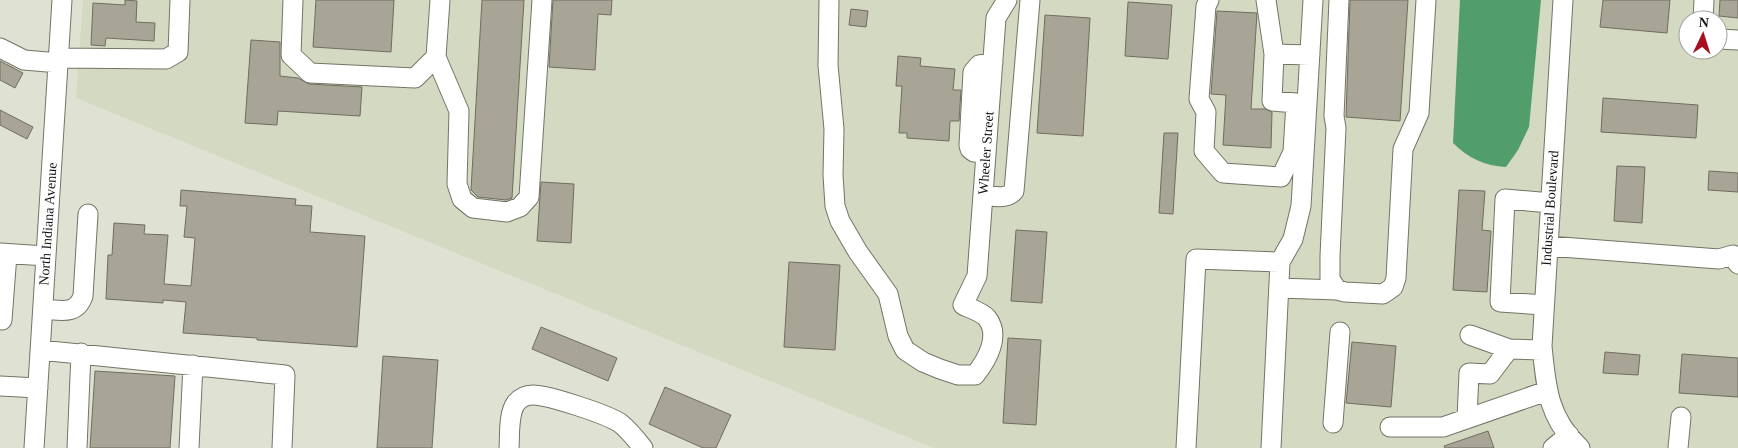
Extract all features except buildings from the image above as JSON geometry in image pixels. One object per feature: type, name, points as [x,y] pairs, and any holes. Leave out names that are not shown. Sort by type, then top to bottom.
[{"type":"street","name":"North Indiana Avenue","points":[[34,448],[62,0]]},
{"type":"street","points":[[0,48],[24,60],[166,59],[178,52],[180,0]]},
{"type":"street","points":[[293,0],[290,55],[310,73],[415,78],[436,58]]},
{"type":"street","points":[[440,0],[436,58],[459,111],[457,184],[462,199],[473,208],[507,212],[520,206],[529,197],[542,0]]},
{"type":"street","name":"Wheeler Street","points":[[829,0],[828,65],[834,129],[833,175],[835,206],[840,221],[858,252],[888,294],[898,336],[905,350],[923,362],[958,375],[975,374],[984,364],[992,346],[992,329],[986,316],[963,305],[977,276],[996,18],[1006,0]]},
{"type":"street","points":[[983,195],[1006,196],[1014,191],[1030,0]]},
{"type":"street","points":[[1209,0],[1206,6],[1199,99],[1206,112],[1204,151],[1223,173],[1281,177],[1292,152],[1302,104],[1310,55],[1312,0]]},
{"type":"street","points":[[1266,0],[1274,54],[1272,101],[1302,104]]},
{"type":"street","points":[[1337,290],[1330,280],[1330,256],[1339,0]]},
{"type":"street","points":[[1279,288],[1383,294],[1393,287],[1396,278],[1403,149],[1419,113],[1426,0]]},
{"type":"street","name":"Industrial Boulevard","points":[[1563,0],[1542,350],[1547,391],[1554,415],[1574,442]]},
{"type":"street","points":[[1274,54],[1310,55]]},
{"type":"street","points":[[1271,448],[1280,262],[1293,238],[1302,206],[1302,104]]},
{"type":"street","points":[[1544,305],[1500,302],[1505,199],[1551,202]]},
{"type":"street","points":[[43,309],[70,310],[80,304],[83,296],[88,214]]},
{"type":"street","points":[[1548,246],[1719,258],[1736,253]]},
{"type":"street","points":[[2,320],[4,254],[46,256]]},
{"type":"street","points":[[1186,448],[1196,259],[1280,262]]},
{"type":"street","points":[[1333,423],[1340,332]]},
{"type":"street","points":[[1470,335],[1509,349],[1542,350]]},
{"type":"street","points":[[1467,419],[1469,373],[1490,374],[1509,349]]},
{"type":"street","points":[[40,350],[285,375],[282,448]]},
{"type":"street","points":[[77,448],[81,353]]},
{"type":"street","points":[[189,448],[193,365]]},
{"type":"street","points":[[0,386],[38,388]]},
{"type":"street","points":[[1390,427],[1443,427],[1547,391]]},
{"type":"street","points":[[509,448],[512,412],[516,403],[530,395],[542,396],[610,418],[630,431],[643,448]]},
{"type":"street","points":[[1678,448],[1681,417]]},
{"type":"street","points":[[1552,448],[1574,442]]},
{"type":"shaded area","points":[[83,0],[1738,0],[1738,448],[934,448],[76,98]]},
{"type":"shaded area","points":[[1460,0],[1541,0],[1529,127],[1518,150],[1506,167],[1491,165],[1477,160],[1453,143]]}]
